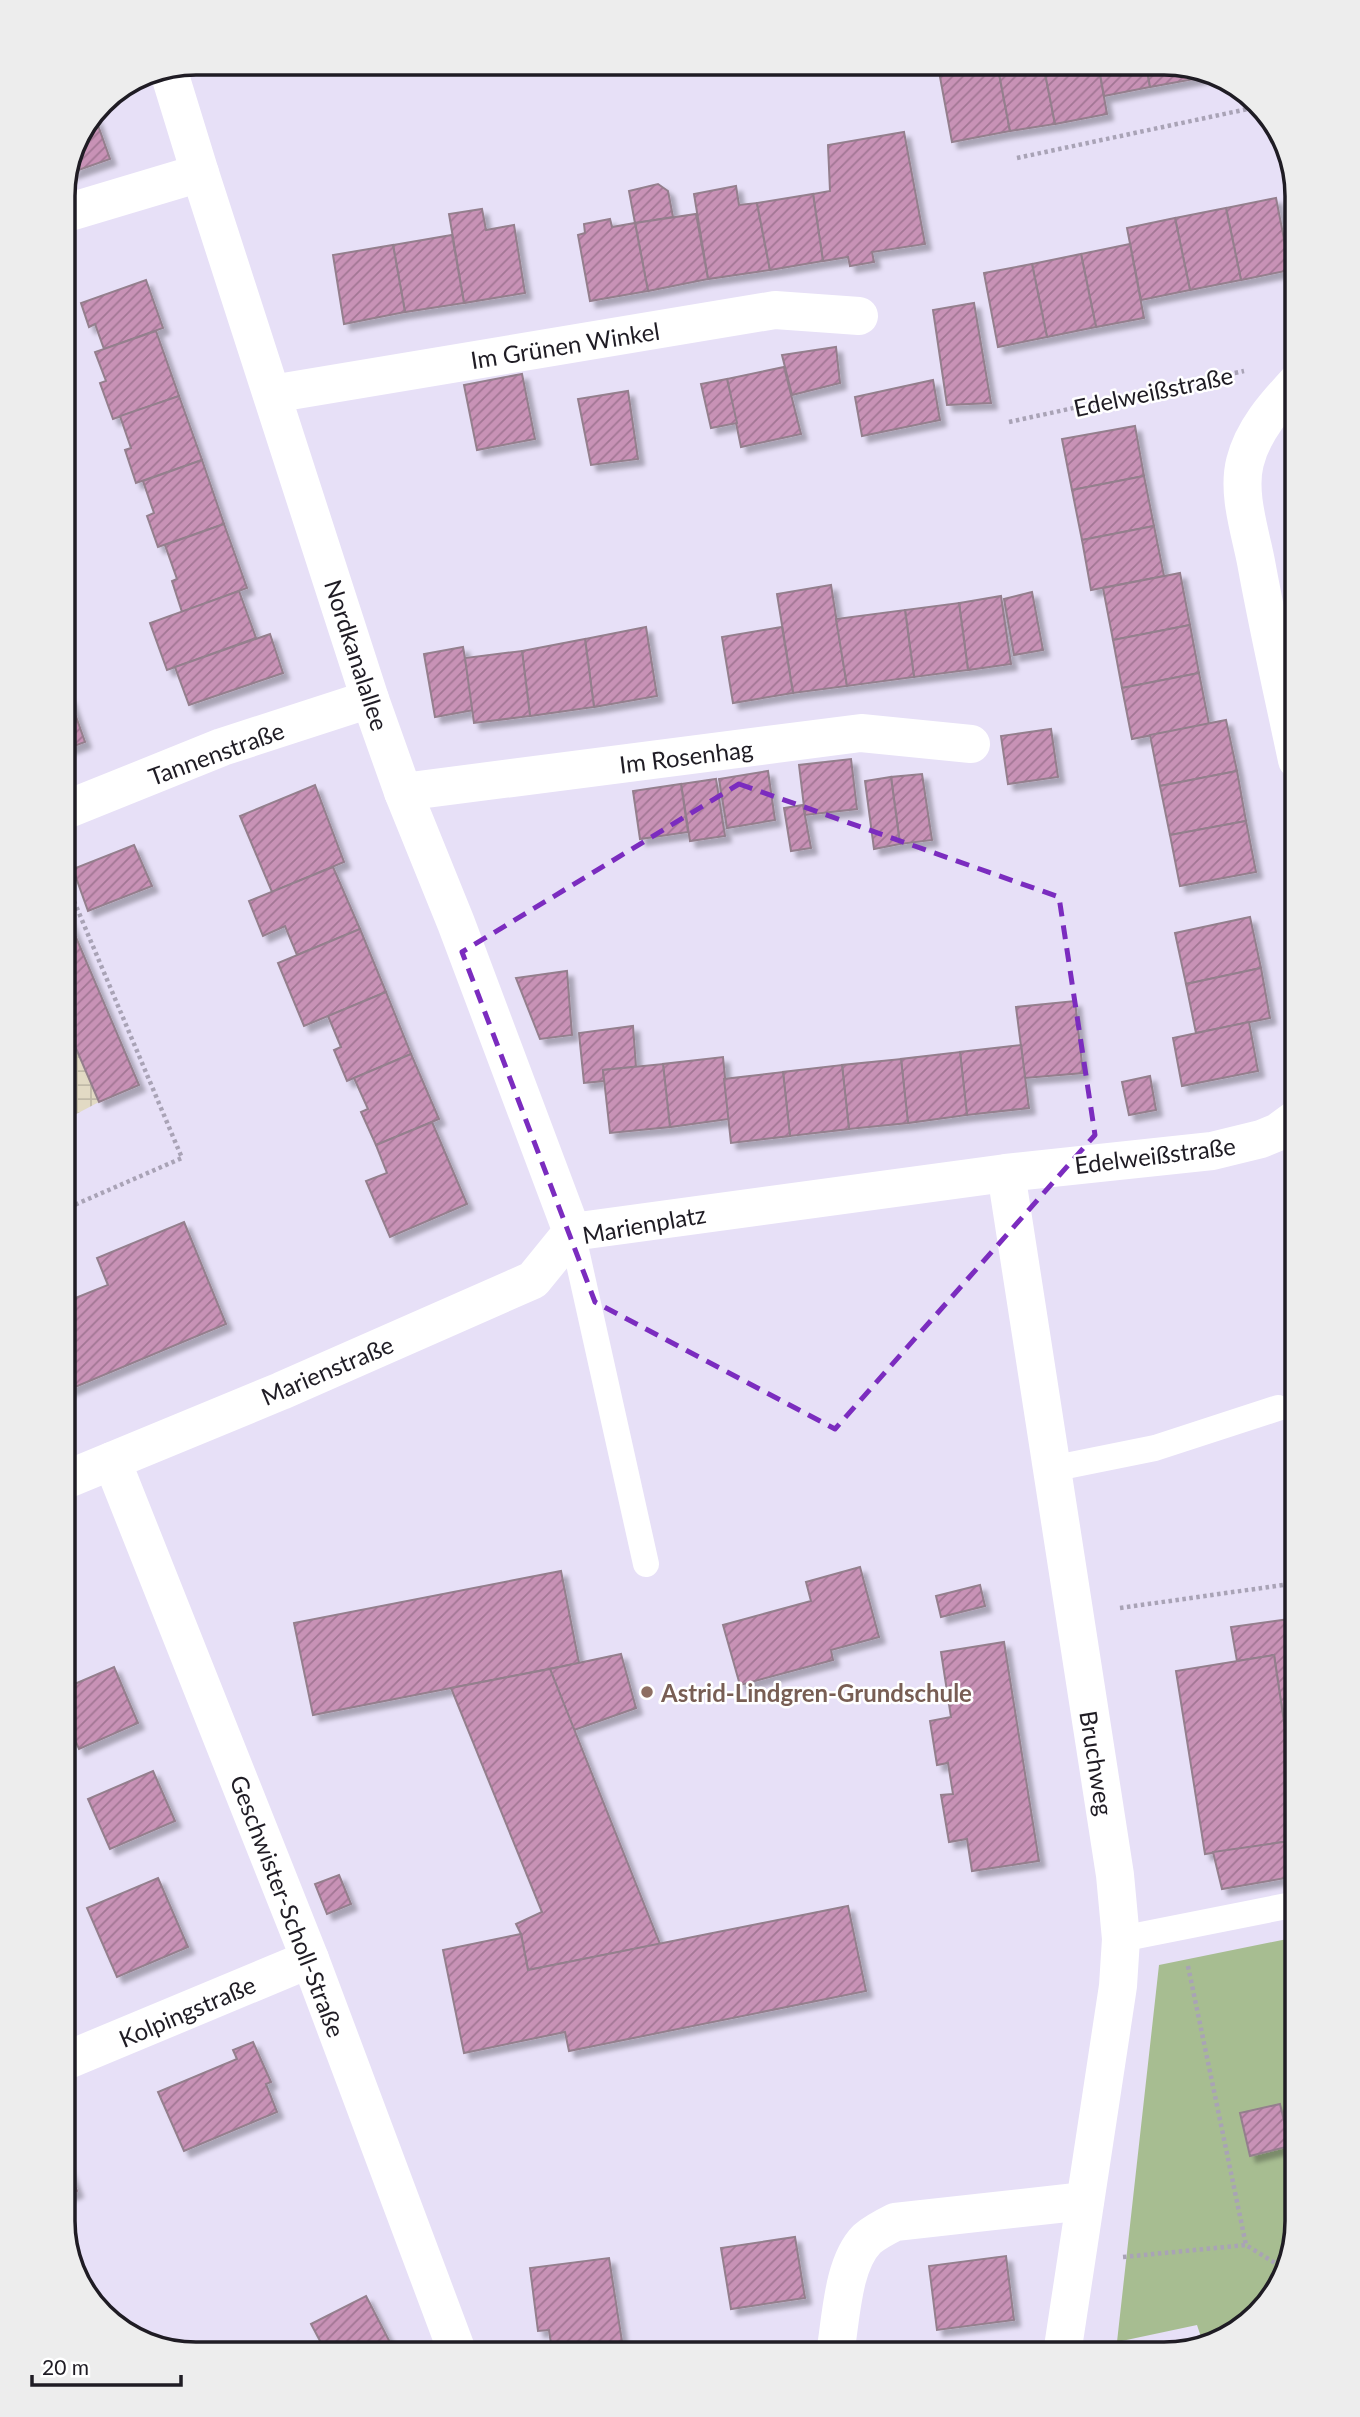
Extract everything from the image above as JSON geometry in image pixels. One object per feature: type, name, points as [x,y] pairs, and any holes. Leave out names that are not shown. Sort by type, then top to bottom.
[{"type":"street","name":"Nordkanalallee","points":[[171,79],[370,699],[403,792],[456,923],[572,1232]]},
{"type":"street","points":[[76,210],[200,173]]},
{"type":"street","name":"Im Grünen Winkel","points":[[272,394],[775,310],[859,316]]},
{"type":"street","points":[[1285,395],[1261,426],[1245,463],[1243,484],[1264,605],[1285,704]]},
{"type":"street","name":"Tannenstraße","points":[[76,806],[222,747],[370,699]]},
{"type":"street","name":"Im Rosenhag","points":[[403,792],[861,733],[971,744]]},
{"type":"street","name":"Edelweißstraße","points":[[1006,1173],[1212,1151],[1261,1139],[1285,1127]]},
{"type":"street","name":"Marienplatz","points":[[572,1232],[1006,1173]]},
{"type":"street","name":"Bruchweg","points":[[1006,1173],[1115,1875],[1121,1939],[1118,1986],[1064,2342]]},
{"type":"street","name":"Marienstraße","points":[[75,1476],[281,1391],[533,1280],[572,1232]]},
{"type":"street","name":"Geschwister-Scholl-Straße","points":[[111,1461],[310,1959],[453,2341]]},
{"type":"street","name":"Kolpingstraße","points":[[75,2057],[310,1959]]},
{"type":"street","points":[[837,2342],[849,2271],[856,2253],[866,2240],[879,2230],[895,2222],[1085,2201]]},
{"type":"lane","name":"Marienplatz","points":[[572,1232],[646,1564]]},
{"type":"lane","points":[[1051,1469],[1155,1448],[1278,1408]]},
{"type":"lane","points":[[1121,1939],[1285,1906]]},
{"type":"path","points":[[1017,158],[1247,109]]},
{"type":"path","name":"Edelweißstraße","points":[[1009,422],[1245,371]]},
{"type":"path","points":[[76,905],[182,1158],[76,1204]]},
{"type":"path","points":[[1074,1614],[1285,1585]]},
{"type":"path","points":[[1182,1926],[1246,2245]]},
{"type":"path","points":[[1076,2259],[1246,2245],[1276,2264]]},
{"type":"highlighted area","points":[[739,784],[1059,897],[1095,1135],[835,1429],[595,1302],[462,952]]},
{"type":"shaded area","points":[[76,1047],[99,1102],[76,1114]]},
{"type":"green space","points":[[1285,1939],[1284,2237],[1281,2252],[1264,2288],[1249,2306],[1224,2326],[1200,2335],[1197,2325],[1117,2342],[1159,1965]]},
{"type":"building","points":[[940,76],[999,76],[1010,131],[952,142]]},
{"type":"building","points":[[999,76],[1046,76],[1055,124],[1010,131]]},
{"type":"building","points":[[1046,76],[1100,76],[1107,114],[1055,124]]},
{"type":"building","points":[[1100,76],[1148,76],[1150,87],[1104,96]]},
{"type":"building","points":[[1148,76],[1192,79],[1150,87]]},
{"type":"building","points":[[98,126],[110,159],[78,170],[88,143]]},
{"type":"building","points":[[904,132],[925,244],[872,252],[874,262],[850,266],[848,257],[823,261],[813,194],[830,191],[828,145]]},
{"type":"building","points":[[658,184],[668,191],[673,217],[635,223],[629,191]]},
{"type":"building","points":[[736,186],[739,205],[757,203],[770,270],[708,279],[694,194]]},
{"type":"building","points":[[813,194],[823,261],[770,270],[757,203]]},
{"type":"building","points":[[1276,198],[1285,244],[1285,271],[1241,280],[1226,208]]},
{"type":"building","points":[[1226,208],[1241,280],[1190,290],[1175,218]]},
{"type":"building","points":[[482,209],[486,230],[514,225],[525,293],[464,303],[449,214]]},
{"type":"building","points":[[696,214],[708,279],[648,291],[635,223]]},
{"type":"building","points":[[1175,218],[1190,290],[1141,300],[1127,228]]},
{"type":"building","points":[[610,219],[612,227],[635,223],[648,291],[590,301],[578,235],[585,233],[584,224]]},
{"type":"building","points":[[452,235],[464,303],[405,312],[393,245]]},
{"type":"building","points":[[1130,244],[1144,318],[1096,327],[1081,254]]},
{"type":"building","points":[[393,245],[405,312],[344,324],[333,255]]},
{"type":"building","points":[[1081,254],[1096,327],[1047,337],[1032,264]]},
{"type":"building","points":[[1032,264],[1047,337],[998,347],[984,273]]},
{"type":"building","points":[[146,280],[163,328],[104,349],[95,324],[89,327],[81,303]]},
{"type":"building","points":[[974,303],[991,403],[947,405],[933,310]]},
{"type":"building","points":[[156,331],[179,396],[113,419],[100,383],[106,381],[95,352]]},
{"type":"building","points":[[836,347],[840,383],[792,395],[782,355]]},
{"type":"building","points":[[784,367],[801,434],[741,447],[727,379]]},
{"type":"building","points":[[522,374],[535,439],[477,450],[464,385]]},
{"type":"building","points":[[727,379],[737,423],[711,428],[701,384]]},
{"type":"building","points":[[933,380],[940,420],[862,436],[855,397]]},
{"type":"building","points":[[628,391],[638,459],[591,465],[578,399]]},
{"type":"building","points":[[179,396],[202,460],[136,483],[125,450],[131,448],[120,416]]},
{"type":"building","points":[[1135,426],[1144,476],[1072,490],[1062,439]]},
{"type":"building","points":[[202,460],[224,524],[158,547],[147,516],[154,513],[143,481]]},
{"type":"building","points":[[1144,476],[1154,526],[1082,540],[1072,490]]},
{"type":"building","points":[[224,524],[247,588],[182,612],[172,581],[177,579],[165,545]]},
{"type":"building","points":[[1154,526],[1164,576],[1091,590],[1082,540]]},
{"type":"building","points":[[1180,573],[1190,625],[1113,640],[1103,588]]},
{"type":"building","points":[[831,585],[847,686],[793,693],[777,594]]},
{"type":"building","points":[[239,591],[256,638],[167,670],[150,623]]},
{"type":"building","points":[[1032,592],[1043,650],[1014,655],[1004,599]]},
{"type":"building","points":[[1001,596],[1011,664],[968,670],[959,603]]},
{"type":"building","points":[[959,603],[968,670],[914,677],[905,610]]},
{"type":"building","points":[[905,610],[914,677],[847,686],[836,619]]},
{"type":"building","points":[[1190,625],[1199,673],[1122,688],[1113,640]]},
{"type":"building","points":[[646,627],[657,696],[594,707],[585,639]]},
{"type":"building","points":[[782,627],[793,693],[733,703],[722,637]]},
{"type":"building","points":[[270,634],[283,673],[189,705],[175,667]]},
{"type":"building","points":[[585,639],[594,707],[530,716],[522,651]]},
{"type":"building","points":[[463,647],[474,710],[435,717],[424,654]]},
{"type":"building","points":[[522,651],[530,716],[474,723],[465,658]]},
{"type":"building","points":[[1199,673],[1209,724],[1132,739],[1122,688]]},
{"type":"building","points":[[76,716],[85,742],[76,745]]},
{"type":"building","points":[[1226,720],[1237,771],[1160,786],[1150,735]]},
{"type":"building","points":[[1051,729],[1058,777],[1008,784],[1001,736]]},
{"type":"building","points":[[851,759],[857,809],[805,815],[799,765]]},
{"type":"building","points":[[768,771],[775,820],[727,828],[719,779]]},
{"type":"building","points":[[1237,771],[1246,821],[1170,835],[1160,786]]},
{"type":"building","points":[[922,774],[932,840],[900,844],[891,777]]},
{"type":"building","points":[[891,777],[900,844],[874,849],[865,781]]},
{"type":"building","points":[[716,779],[725,836],[690,841],[681,784]]},
{"type":"building","points":[[681,784],[688,832],[640,839],[633,791]]},
{"type":"building","points":[[315,785],[344,862],[272,892],[240,816]]},
{"type":"building","points":[[803,805],[811,848],[791,851],[784,808]]},
{"type":"building","points":[[1246,821],[1256,872],[1180,886],[1170,835]]},
{"type":"building","points":[[134,845],[152,886],[88,911],[76,876],[76,868]]},
{"type":"building","points":[[333,867],[360,929],[297,955],[285,926],[263,936],[249,901]]},
{"type":"building","points":[[1250,917],[1261,968],[1186,984],[1175,933]]},
{"type":"building","points":[[360,929],[386,992],[304,1026],[278,963]]},
{"type":"building","points":[[76,937],[139,1085],[99,1102],[76,1047]]},
{"type":"building","points":[[1261,968],[1270,1018],[1196,1033],[1186,984]]},
{"type":"building","points":[[567,971],[572,1035],[540,1039],[516,978]]},
{"type":"building","points":[[386,992],[411,1054],[347,1081],[334,1050],[341,1047],[328,1016]]},
{"type":"building","points":[[1075,1001],[1083,1073],[1025,1078],[1016,1007]]},
{"type":"building","points":[[1249,1022],[1258,1071],[1182,1086],[1173,1038]]},
{"type":"building","points":[[633,1026],[636,1067],[603,1070],[604,1081],[584,1083],[579,1033]]},
{"type":"building","points":[[1021,1045],[1029,1108],[967,1115],[960,1052]]},
{"type":"building","points":[[960,1052],[967,1115],[908,1123],[901,1059]]},
{"type":"building","points":[[411,1054],[439,1119],[376,1145],[361,1112],[368,1109],[354,1078]]},
{"type":"building","points":[[723,1057],[729,1119],[670,1127],[663,1064]]},
{"type":"building","points":[[901,1059],[908,1123],[849,1129],[842,1065]]},
{"type":"building","points":[[663,1064],[670,1127],[610,1133],[603,1070]]},
{"type":"building","points":[[842,1065],[849,1129],[790,1136],[783,1072]]},
{"type":"building","points":[[783,1072],[790,1136],[731,1143],[724,1079]]},
{"type":"building","points":[[1150,1076],[1156,1110],[1129,1115],[1122,1082]]},
{"type":"building","points":[[432,1122],[467,1204],[390,1237],[366,1181],[387,1173],[376,1145]]},
{"type":"building","points":[[184,1222],[226,1324],[75,1387],[75,1298],[108,1285],[97,1258]]},
{"type":"building","points":[[860,1567],[879,1637],[831,1650],[833,1660],[740,1685],[723,1625],[811,1601],[806,1582]]},
{"type":"building","points":[[561,1571],[579,1663],[313,1715],[294,1623]]},
{"type":"building","points":[[980,1585],[985,1606],[941,1617],[936,1596]]},
{"type":"building","points":[[1285,1620],[1285,1729],[1274,1655],[1237,1661],[1231,1627]]},
{"type":"building","points":[[1004,1642],[1039,1861],[972,1871],[967,1839],[949,1842],[941,1795],[953,1794],[948,1763],[937,1765],[930,1721],[951,1717],[941,1652]]},
{"type":"building","points":[[621,1654],[636,1708],[574,1730],[550,1669]]},
{"type":"building","points":[[1274,1655],[1285,1729],[1285,1842],[1205,1854],[1176,1671]]},
{"type":"building","points":[[114,1667],[138,1723],[79,1749],[75,1741],[75,1684]]},
{"type":"building","points":[[550,1669],[660,1944],[528,1970],[521,1934],[516,1924],[542,1912],[451,1688]]},
{"type":"building","points":[[153,1771],[175,1821],[110,1849],[88,1799]]},
{"type":"building","points":[[1285,1842],[1285,1878],[1222,1889],[1213,1852]]},
{"type":"building","points":[[339,1875],[351,1904],[327,1914],[315,1884]]},
{"type":"building","points":[[158,1878],[188,1947],[117,1977],[87,1908]]},
{"type":"building","points":[[848,1906],[866,1991],[569,2051],[565,2032],[464,2053],[443,1950],[521,1934],[528,1970]]},
{"type":"building","points":[[253,2042],[271,2082],[266,2084],[277,2112],[184,2151],[158,2092],[237,2059],[233,2050]]},
{"type":"building","points":[[1280,2104],[1285,2125],[1285,2147],[1250,2156],[1240,2113]]},
{"type":"building","points":[[795,2237],[805,2298],[731,2309],[721,2248]]},
{"type":"building","points":[[1006,2256],[1014,2320],[937,2330],[929,2266]]},
{"type":"building","points":[[609,2258],[622,2341],[551,2341],[549,2330],[538,2331],[530,2268]]},
{"type":"building","points":[[366,2296],[389,2341],[320,2341],[311,2324]]},
{"type":"place","name":"Astrid-Lindgren-Grundschule","points":[[647,1692]]}]
